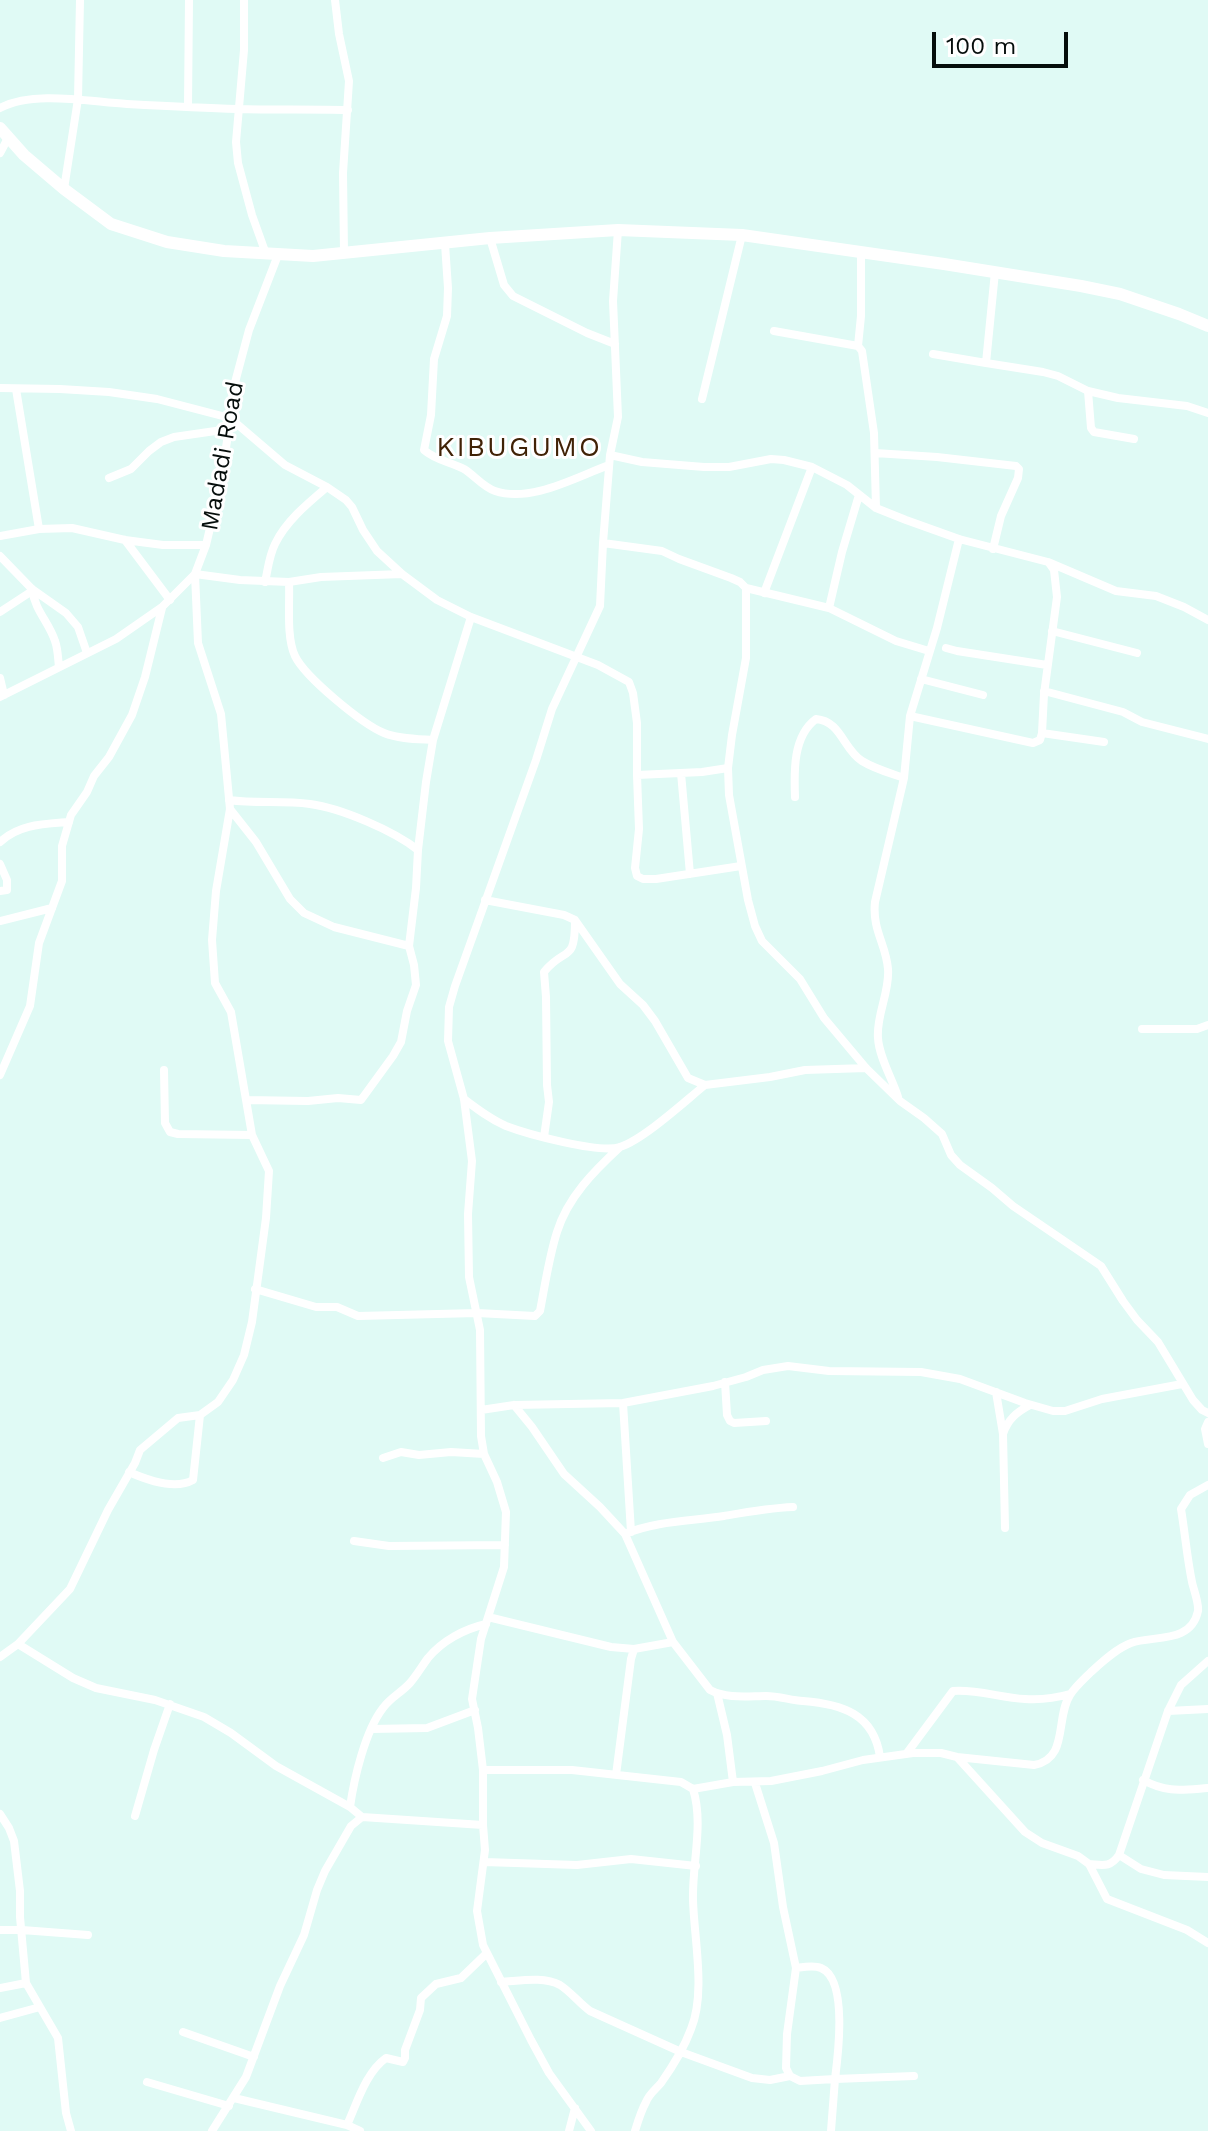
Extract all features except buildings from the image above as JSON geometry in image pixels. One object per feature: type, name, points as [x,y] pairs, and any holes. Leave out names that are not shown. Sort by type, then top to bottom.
[{"type":"main road","points":[[4,133],[24,155],[111,224],[167,242],[224,251],[313,256],[490,238],[618,230],[742,235],[1081,286],[1120,294],[1208,326]]},
{"type":"street","points":[[64,189],[78,99],[80,0]]},
{"type":"street","points":[[188,106],[189,0]]},
{"type":"street","points":[[244,0],[244,50],[236,142],[238,163],[252,215],[272,254]]},
{"type":"street","points":[[335,0],[349,81],[343,173],[344,253]]},
{"type":"street","points":[[0,108],[32,100],[78,99],[238,109],[348,110]]},
{"type":"street","points":[[0,153],[4,133]]},
{"type":"street","points":[[589,2130],[549,2073],[501,1982],[483,1945],[477,1911],[484,1862],[483,1770],[472,1699],[481,1639],[504,1567],[506,1512],[484,1454],[480,1330],[469,1277],[468,1214],[472,1161],[464,1099],[448,1041],[449,1007],[485,900],[552,709],[600,606],[610,460],[618,417],[613,301],[618,230]]},
{"type":"street","points":[[702,399],[742,235]]},
{"type":"street","points":[[490,238],[504,285],[513,296],[615,344]]},
{"type":"street","points":[[445,244],[447,316],[434,359],[431,415],[424,450],[464,470],[493,490],[505,493],[535,492],[560,486],[610,460],[704,467],[784,460],[812,467],[847,485],[876,508],[959,539],[1048,562],[1116,591],[1156,596],[1208,620]]},
{"type":"street","points":[[858,346],[861,251]]},
{"type":"street","name":"Madadi Road","points":[[2,696],[116,639],[162,607],[195,574],[206,545],[219,490],[233,390],[272,254]]},
{"type":"street","points":[[986,363],[995,272]]},
{"type":"street","points":[[774,331],[858,346],[862,351],[875,453],[876,508]]},
{"type":"street","points":[[933,354],[1043,372],[1088,391],[1118,398],[1187,406],[1208,413]]},
{"type":"street","points":[[0,388],[109,392],[157,399],[230,418],[285,465],[327,487],[352,507],[377,551],[437,600],[471,617],[576,656],[629,682],[637,723],[637,876],[656,879],[741,866]]},
{"type":"street","points":[[16,389],[39,529]]},
{"type":"street","points":[[1088,391],[1094,432],[1134,439]]},
{"type":"street","points":[[109,478],[131,469],[161,442],[174,437],[229,429]]},
{"type":"street","points":[[875,453],[1016,466],[1019,469],[1018,478],[1001,516],[993,549]]},
{"type":"street","points":[[764,593],[812,467]]},
{"type":"street","points":[[265,582],[280,535],[302,509],[327,487]]},
{"type":"street","points":[[829,608],[859,495]]},
{"type":"street","points":[[0,536],[39,529],[72,528],[163,545],[206,545]]},
{"type":"street","points":[[900,1101],[877,1034],[888,973],[873,918],[904,778],[910,716],[937,628],[959,539]]},
{"type":"street","points":[[125,540],[170,600]]},
{"type":"street","points":[[603,543],[662,551],[731,578],[746,588],[829,608],[896,641],[929,651]]},
{"type":"street","points":[[0,556],[32,590],[66,613],[78,627],[87,653]]},
{"type":"street","points":[[910,716],[1033,743],[1040,740],[1056,588],[1054,570],[1048,562]]},
{"type":"street","points":[[0,1657],[18,1644],[70,1589],[140,1450],[178,1418],[200,1415],[218,1402],[239,1367],[252,1322],[269,1171],[252,1135],[231,1012],[215,983],[212,940],[216,891],[230,804],[221,714],[198,643],[195,574],[289,582],[321,577],[402,574]]},
{"type":"street","points":[[289,582],[290,642],[296,658],[330,695],[370,726],[395,736],[433,740]]},
{"type":"street","points":[[746,588],[746,658],[732,735],[729,795],[741,866],[755,926],[762,941],[800,979],[824,1018],[866,1068],[900,1101],[942,1134],[951,1155],[960,1165],[1013,1206],[1101,1266],[1137,1320],[1158,1342],[1193,1400],[1208,1413]]},
{"type":"street","points":[[0,612],[32,590]]},
{"type":"street","points":[[32,590],[38,611],[55,641],[59,667]]},
{"type":"street","points":[[0,1075],[30,1006],[39,943],[62,881],[62,846],[71,815],[132,715],[162,607]]},
{"type":"street","points":[[246,1100],[361,1100],[401,1042],[416,985],[409,946],[426,782],[433,740],[471,617]]},
{"type":"street","points":[[1052,631],[1137,653]]},
{"type":"street","points":[[946,648],[1047,665]]},
{"type":"street","points":[[0,678],[2,696]]},
{"type":"street","points":[[921,679],[983,695]]},
{"type":"street","points":[[1044,691],[1208,739]]},
{"type":"street","points":[[795,797],[795,763],[799,744],[808,725],[816,719],[835,726],[848,749],[862,761],[904,778]]},
{"type":"street","points":[[1042,733],[1104,742]]},
{"type":"street","points":[[637,775],[728,768]]},
{"type":"street","points":[[681,773],[690,874]]},
{"type":"street","points":[[230,804],[278,801],[312,804],[354,817],[418,850]]},
{"type":"street","points":[[230,804],[290,899],[304,913],[334,927],[409,946]]},
{"type":"street","points":[[0,842],[13,831],[39,824],[69,822]]},
{"type":"street","points":[[0,864],[7,880],[7,890],[0,891]]},
{"type":"street","points":[[485,900],[564,915],[575,920],[620,984],[655,1021],[688,1078],[705,1085],[805,1070],[866,1068]]},
{"type":"street","points":[[0,921],[52,908]]},
{"type":"street","points":[[544,1137],[549,1102],[544,972],[575,945],[575,920]]},
{"type":"street","points":[[1142,1029],[1197,1029],[1208,1025]]},
{"type":"street","points":[[164,1070],[165,1123],[170,1132],[252,1135]]},
{"type":"street","points":[[255,1289],[316,1307],[337,1307],[358,1316],[477,1313],[535,1316],[540,1311],[557,1231],[580,1189],[620,1147],[645,1132],[705,1085]]},
{"type":"street","points":[[464,1099],[506,1126],[600,1148],[620,1147]]},
{"type":"street","points":[[481,1410],[514,1405],[623,1403],[788,1366],[858,1372],[921,1372],[960,1379],[1053,1411],[1065,1411],[1102,1399],[1182,1384]]},
{"type":"street","points":[[725,1382],[730,1421],[766,1421]]},
{"type":"street","points":[[996,1392],[1003,1434],[1005,1528]]},
{"type":"street","points":[[623,1403],[628,1533],[673,1642],[710,1690],[717,1693],[743,1697],[783,1696],[847,1710],[868,1725],[878,1742],[880,1757]]},
{"type":"street","points":[[514,1405],[564,1474],[628,1533]]},
{"type":"street","points":[[1003,1434],[1005,1426],[1017,1413],[1031,1405]]},
{"type":"street","points":[[129,1472],[153,1482],[188,1483],[193,1480],[200,1415]]},
{"type":"street","points":[[1208,1422],[1205,1429],[1208,1444]]},
{"type":"street","points":[[383,1458],[401,1452],[419,1455],[451,1452],[484,1454]]},
{"type":"street","points":[[483,1770],[549,1769],[616,1775],[681,1782],[693,1789],[733,1782],[755,1783],[907,1753],[941,1753],[1034,1765],[1045,1763],[1054,1755],[1062,1714],[1070,1694],[1092,1672],[1130,1643],[1171,1637],[1190,1628],[1198,1610],[1181,1509],[1190,1495],[1208,1485]]},
{"type":"street","points":[[628,1533],[763,1508],[793,1507]]},
{"type":"street","points":[[354,1541],[389,1546],[505,1545]]},
{"type":"street","points":[[350,1807],[354,1780],[371,1729],[384,1706],[409,1684],[436,1650],[460,1633],[487,1621],[611,1647],[634,1649],[673,1642]]},
{"type":"street","points":[[18,1644],[73,1678],[96,1688],[170,1704],[204,1717],[276,1766],[350,1807],[362,1817],[483,1825]]},
{"type":"street","points":[[616,1775],[634,1649]]},
{"type":"street","points":[[1089,1864],[1107,1865],[1119,1855],[1168,1711],[1181,1685],[1208,1661]]},
{"type":"street","points":[[907,1753],[953,1691],[1025,1700],[1070,1694]]},
{"type":"street","points":[[717,1693],[733,1782]]},
{"type":"street","points":[[135,1816],[170,1704]]},
{"type":"street","points":[[1168,1711],[1208,1709]]},
{"type":"street","points":[[371,1729],[427,1728],[475,1710]]},
{"type":"street","points":[[957,1757],[1025,1832],[1089,1864],[1107,1899],[1187,1930],[1208,1943]]},
{"type":"street","points":[[1143,1780],[1173,1792],[1208,1788]]},
{"type":"street","points":[[755,1783],[774,1843],[796,1968],[787,2034],[786,2068],[790,2076]]},
{"type":"street","points":[[635,2131],[647,2099],[681,2052],[693,2026],[697,2007],[697,1941],[693,1898],[697,1801],[693,1789]]},
{"type":"street","points":[[0,1814],[14,1841],[26,1983],[58,2038],[66,2113],[71,2131]]},
{"type":"street","points":[[212,2131],[232,2102],[254,2057],[280,1986],[304,1935],[325,1871],[351,1826],[362,1817]]},
{"type":"street","points":[[1119,1855],[1141,1869],[1164,1875],[1208,1877]]},
{"type":"street","points":[[484,1862],[577,1865],[631,1859],[696,1866]]},
{"type":"street","points":[[0,1930],[88,1935]]},
{"type":"street","points":[[347,2125],[379,2063],[386,2058],[403,2062],[421,1998],[427,1990],[436,1984],[461,1978],[487,1953]]},
{"type":"street","points":[[796,1968],[823,1969],[836,1988],[839,2040],[831,2131]]},
{"type":"street","points":[[501,1982],[532,1980],[557,1983],[590,2011],[681,2052],[761,2080],[790,2076],[800,2081],[914,2076]]},
{"type":"street","points":[[0,1988],[26,1983]]},
{"type":"street","points":[[0,2018],[40,2007]]},
{"type":"street","points":[[183,2032],[254,2057]]},
{"type":"street","points":[[147,2082],[347,2125],[360,2131]]},
{"type":"street","points":[[569,2131],[575,2108]]},
{"type":"district","name":"KIBUGUMO","points":[[519,448]]}]
